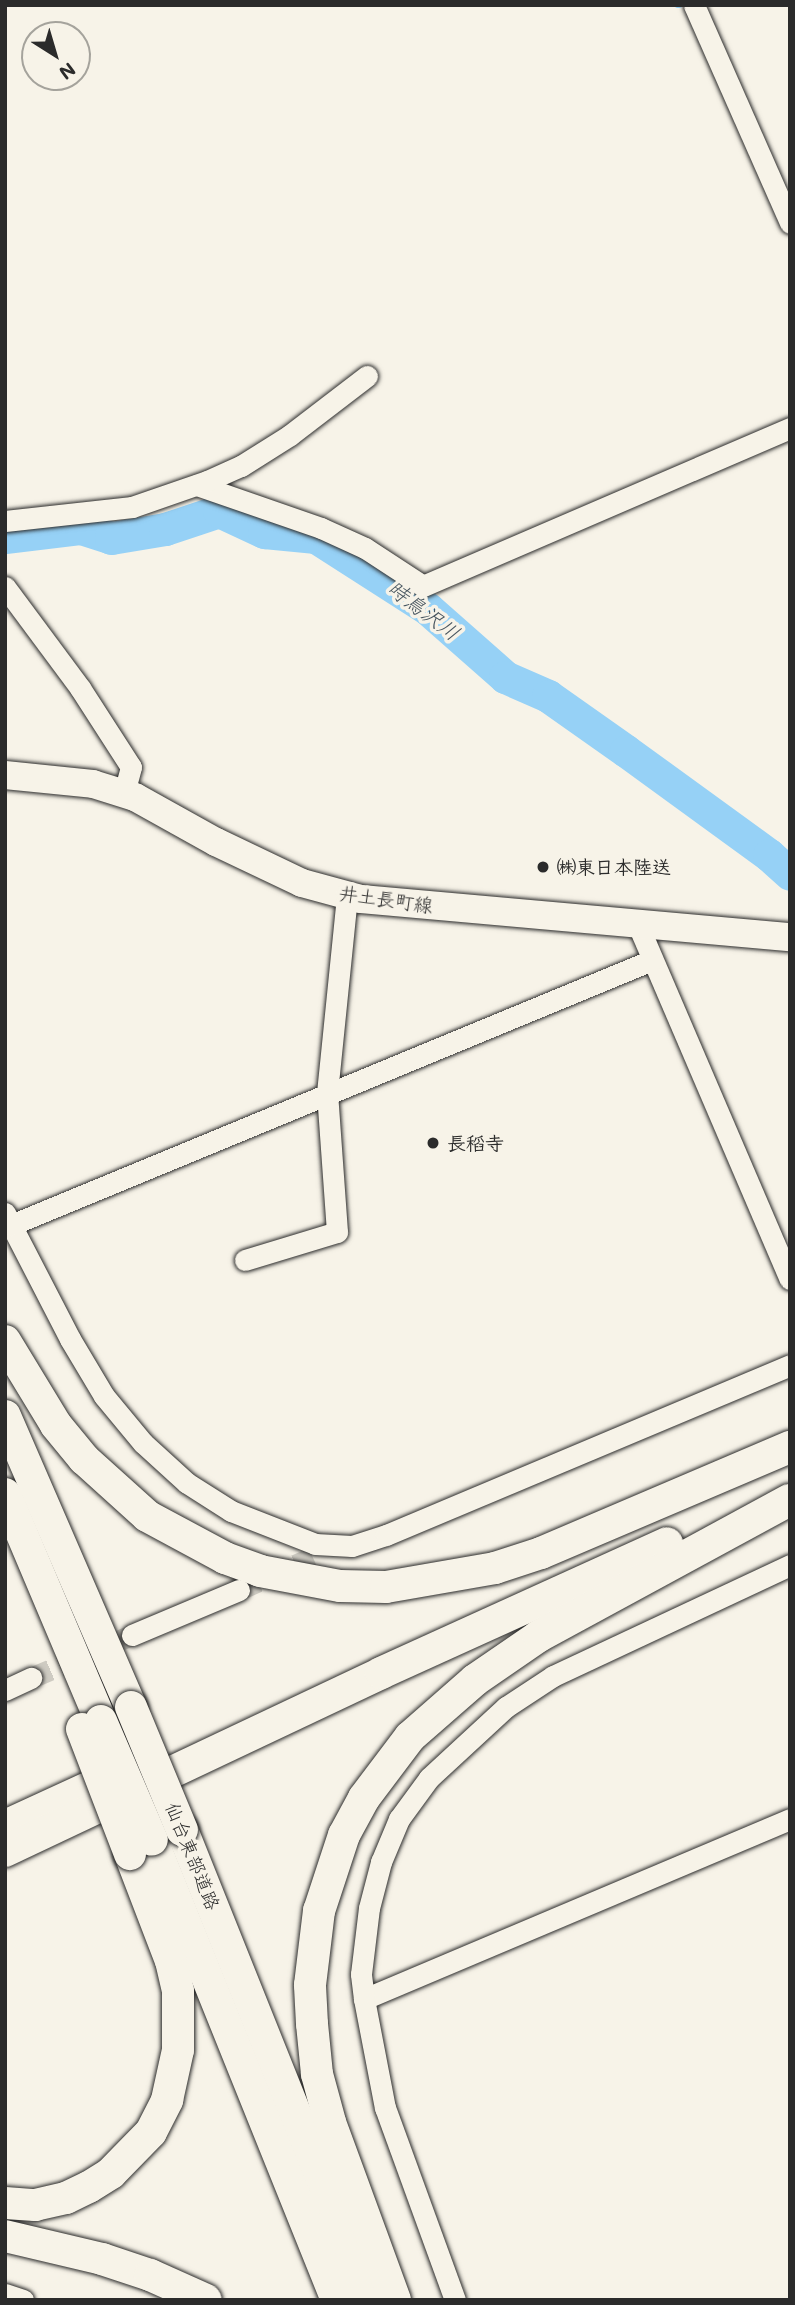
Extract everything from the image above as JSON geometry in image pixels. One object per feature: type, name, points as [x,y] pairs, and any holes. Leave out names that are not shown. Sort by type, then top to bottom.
[{"type":"highway","points":[[5,1341],[56,1425],[77,1451],[109,1485],[147,1516],[225,1558],[260,1571],[340,1586],[386,1587],[495,1568],[541,1553],[790,1447]]},
{"type":"highway","name":"仙台東部道路","points":[[5,1416],[182,1830],[370,2300]]},
{"type":"highway","points":[[5,1826],[790,1468]]},
{"type":"highway","points":[[5,1852],[381,1673],[790,1488]]},
{"type":"highway","name":"仙台東部道路","points":[[5,1494],[141,1847],[337,2300]]},
{"type":"highway","points":[[395,2300],[330,2122],[317,2074],[310,1985],[319,1911],[344,1835],[364,1798],[410,1737],[475,1680],[539,1636],[790,1500]]},
{"type":"highway","points":[[5,1543],[92,1725]]},
{"type":"highway","points":[[5,2203],[35,2205],[66,2198],[100,2180],[152,2132],[167,2101],[178,2050],[178,1992],[141,1847]]},
{"type":"highway","points":[[5,2236],[102,2259],[150,2275],[206,2300]]},
{"type":"main road","name":"井土長町線","points":[[5,775],[93,784],[124,793],[216,842],[302,883],[347,895],[638,925],[790,937]]},
{"type":"street","points":[[700,7],[790,223]]},
{"type":"street","points":[[5,521],[132,506],[197,485],[241,466],[290,436],[367,376]]},
{"type":"street","points":[[197,485],[321,528],[365,548],[423,586],[790,428]]},
{"type":"street","points":[[5,587],[80,688],[131,767],[124,793]]},
{"type":"street","points":[[245,1261],[337,1232],[327,1093],[347,895]]},
{"type":"street","points":[[638,925],[790,1279]]},
{"type":"street","points":[[652,960],[327,1093],[8,1219],[70,1339],[104,1396],[143,1444],[187,1483],[231,1511],[315,1544],[352,1546],[386,1535],[790,1364]]},
{"type":"street","points":[[313,1557],[336,1545]]},
{"type":"street","points":[[455,2300],[385,2108],[364,1999],[362,1973],[369,1908],[381,1862],[399,1819],[429,1778],[506,1707],[553,1676],[790,1565]]},
{"type":"street","points":[[132,1635],[239,1590]]},
{"type":"street","points":[[5,1690],[32,1678]]},
{"type":"street","points":[[364,1999],[790,1819]]},
{"type":"street","points":[[5,2294],[23,2300]]},
{"type":"waterway","name":"時鳥沢川","points":[[5,537],[81,528],[111,538],[165,529],[219,511],[264,532],[316,537],[428,609],[505,677],[548,696],[769,855],[790,874]]},
{"type":"tunnel","points":[[239,1590],[313,1557]]},
{"type":"tunnel","points":[[31,1678],[132,1635]]},
{"type":"place","name":"㈱東日本陸送","points":[[543,867]]},
{"type":"place","name":"長稻寺","points":[[433,1143]]}]
